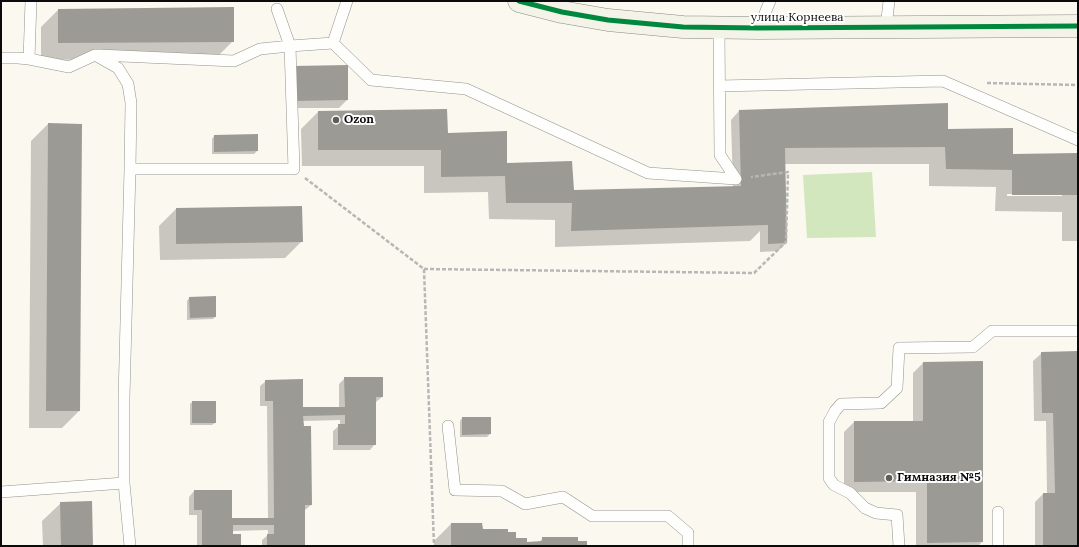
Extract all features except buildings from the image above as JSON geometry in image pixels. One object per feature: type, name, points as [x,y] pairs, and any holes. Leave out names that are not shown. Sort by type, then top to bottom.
[{"type":"street","name":"улица Корнеева","points":[[519,1],[562,12],[608,20],[719,28],[1078,26]]},
{"type":"lane","points":[[29,59],[31,1]]},
{"type":"lane","points":[[333,42],[347,1]]},
{"type":"lane","points":[[759,28],[770,1]]},
{"type":"lane","points":[[886,28],[889,1]]},
{"type":"lane","points":[[130,169],[294,169],[290,46],[277,9]]},
{"type":"lane","points":[[719,28],[720,155],[736,179]]},
{"type":"lane","points":[[1,58],[29,59],[69,68],[95,55],[234,61],[260,49],[333,42]]},
{"type":"lane","points":[[333,42],[371,80],[466,89],[648,173],[736,179]]},
{"type":"lane","points":[[95,55],[118,68],[128,84],[131,104],[124,398],[124,483],[130,546]]},
{"type":"lane","points":[[719,86],[943,81],[1078,140]]},
{"type":"lane","points":[[899,546],[897,515],[876,513],[865,508],[850,493],[834,485],[829,478],[829,422],[835,411],[841,404],[881,403],[897,388],[899,348],[973,346],[992,331],[1078,331]]},
{"type":"lane","points":[[448,426],[455,490],[502,491],[525,504],[563,497],[592,516],[668,516],[688,533],[688,546]]},
{"type":"lane","points":[[1,492],[124,483]]},
{"type":"lane","points":[[998,512],[998,546]]},
{"type":"path","points":[[981,83],[1078,85]]},
{"type":"path","points":[[294,169],[424,269],[754,273],[786,242],[788,172],[736,179]]},
{"type":"path","points":[[424,269],[434,546]]},
{"type":"green space","points":[[872,172],[876,237],[807,238],[803,175]]},
{"type":"cycle path","points":[[519,1],[562,12],[608,20],[683,27],[1078,26]]},
{"type":"place","name":"Ozon","points":[[336,120]]},
{"type":"place","name":"Гимназия №5","points":[[889,478]]}]
